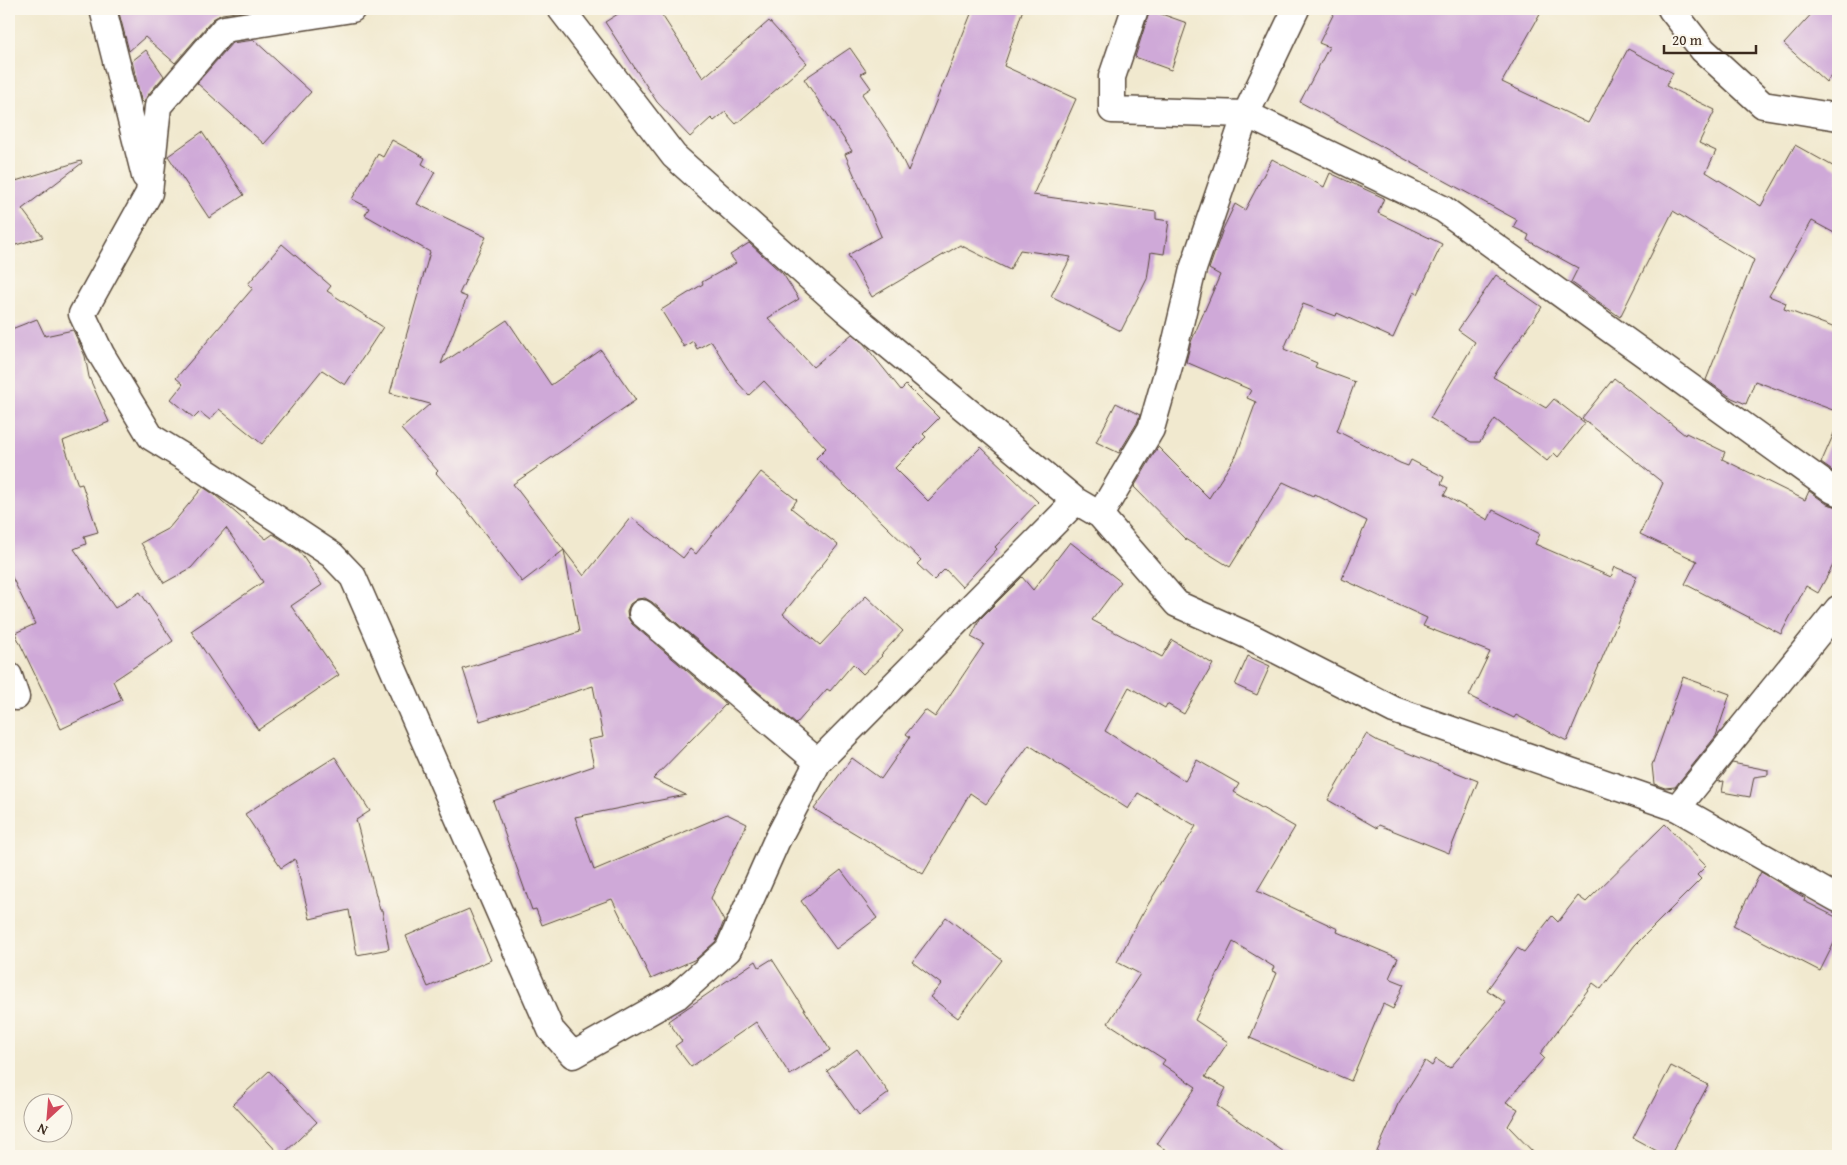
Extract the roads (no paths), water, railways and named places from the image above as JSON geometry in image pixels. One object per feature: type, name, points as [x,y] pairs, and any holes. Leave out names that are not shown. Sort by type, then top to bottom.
[{"type":"street","points":[[103,9],[149,194]]},
{"type":"street","points":[[352,9],[224,29],[158,106],[149,194],[82,314],[101,354],[151,438],[190,461],[332,555],[353,577],[551,1030],[573,1055],[677,996],[728,950],[776,842],[818,762],[1076,501]]},
{"type":"street","points":[[561,9],[674,156],[844,309],[1076,501],[1100,515],[1177,604],[1251,637],[1394,710],[1677,808],[1838,899]]},
{"type":"street","points":[[1135,9],[1112,77],[1112,110],[1246,114],[1443,209],[1832,490],[1838,492]]},
{"type":"street","points":[[1100,515],[1151,429],[1174,349],[1193,269],[1246,114],[1296,9]]},
{"type":"street","points":[[1671,9],[1703,50],[1764,105],[1838,117]]},
{"type":"street","points":[[1677,808],[1838,609]]},
{"type":"street","points":[[642,613],[818,762]]}]
